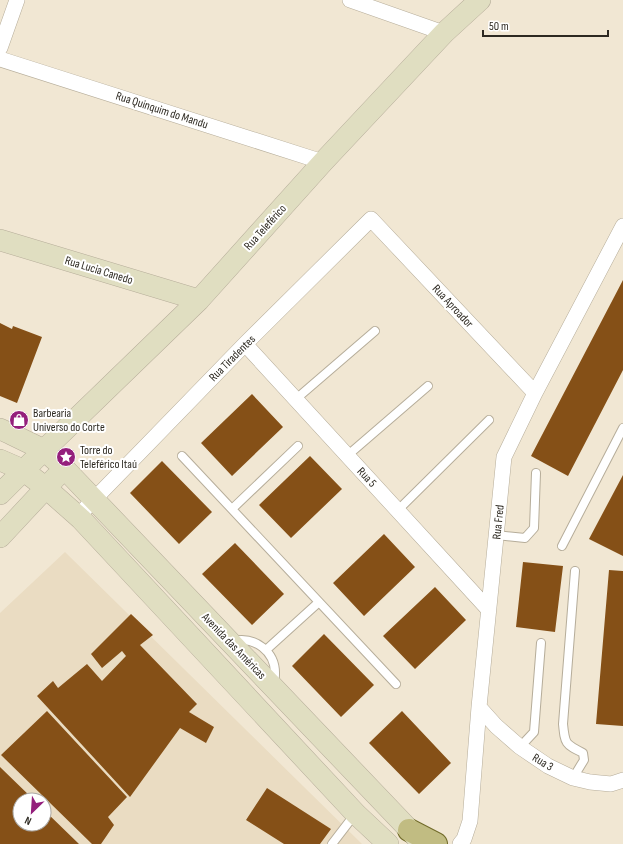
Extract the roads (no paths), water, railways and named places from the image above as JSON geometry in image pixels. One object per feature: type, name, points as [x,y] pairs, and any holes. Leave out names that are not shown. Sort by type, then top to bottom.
[{"type":"main road","name":"Rua Teleférico","points":[[0,494],[199,300],[323,162],[444,33],[480,0]]},
{"type":"main road","name":"Rua Lucia Canedo","points":[[0,240],[199,300]]},
{"type":"main road","name":"Avenida das Américas","points":[[0,430],[44,450],[64,468],[416,837]]},
{"type":"main road","name":"Avenida das Américas","points":[[0,460],[23,470],[78,516],[356,814],[388,844]]},
{"type":"main road","points":[[0,537],[64,468]]},
{"type":"main road","points":[[416,837],[436,844]]},
{"type":"street","points":[[0,48],[17,0]]},
{"type":"street","points":[[350,0],[444,33]]},
{"type":"street","name":"Rua Quinquim do Mandu","points":[[0,59],[323,162]]},
{"type":"street","name":"Rua Tiradentes","points":[[78,516],[371,219]]},
{"type":"street","name":"Rua Aproador","points":[[371,219],[535,392]]},
{"type":"street","name":"Rua Fred","points":[[460,844],[464,838],[470,821],[488,609],[504,457],[535,392],[623,226]]},
{"type":"street","name":"Rua 5","points":[[246,344],[488,609]]},
{"type":"street","name":"Rua 3","points":[[479,707],[496,726],[520,748],[548,766],[573,778],[590,782],[611,784],[623,780]]},
{"type":"lane","points":[[296,399],[375,331]]},
{"type":"lane","points":[[348,455],[428,386]]},
{"type":"lane","points":[[398,510],[489,420]]},
{"type":"lane","points":[[562,546],[623,428]]},
{"type":"lane","points":[[232,509],[298,446]]},
{"type":"lane","points":[[182,456],[396,684]]},
{"type":"lane","points":[[496,536],[525,538],[534,528],[536,473]]},
{"type":"lane","points":[[573,778],[584,760],[583,754],[570,747],[564,737],[563,724],[575,571]]},
{"type":"lane","points":[[266,650],[319,602]]},
{"type":"lane","points":[[229,642],[239,639],[249,640],[266,650],[273,661],[275,674],[272,687]]},
{"type":"lane","points":[[520,748],[534,732],[541,643]]},
{"type":"lane","points":[[332,844],[356,814]]},
{"type":"place","name":"Barbearia Universo do Corte","points":[[19,420]]},
{"type":"place","name":"Torre do Teleférico Itaú","points":[[66,457]]}]
